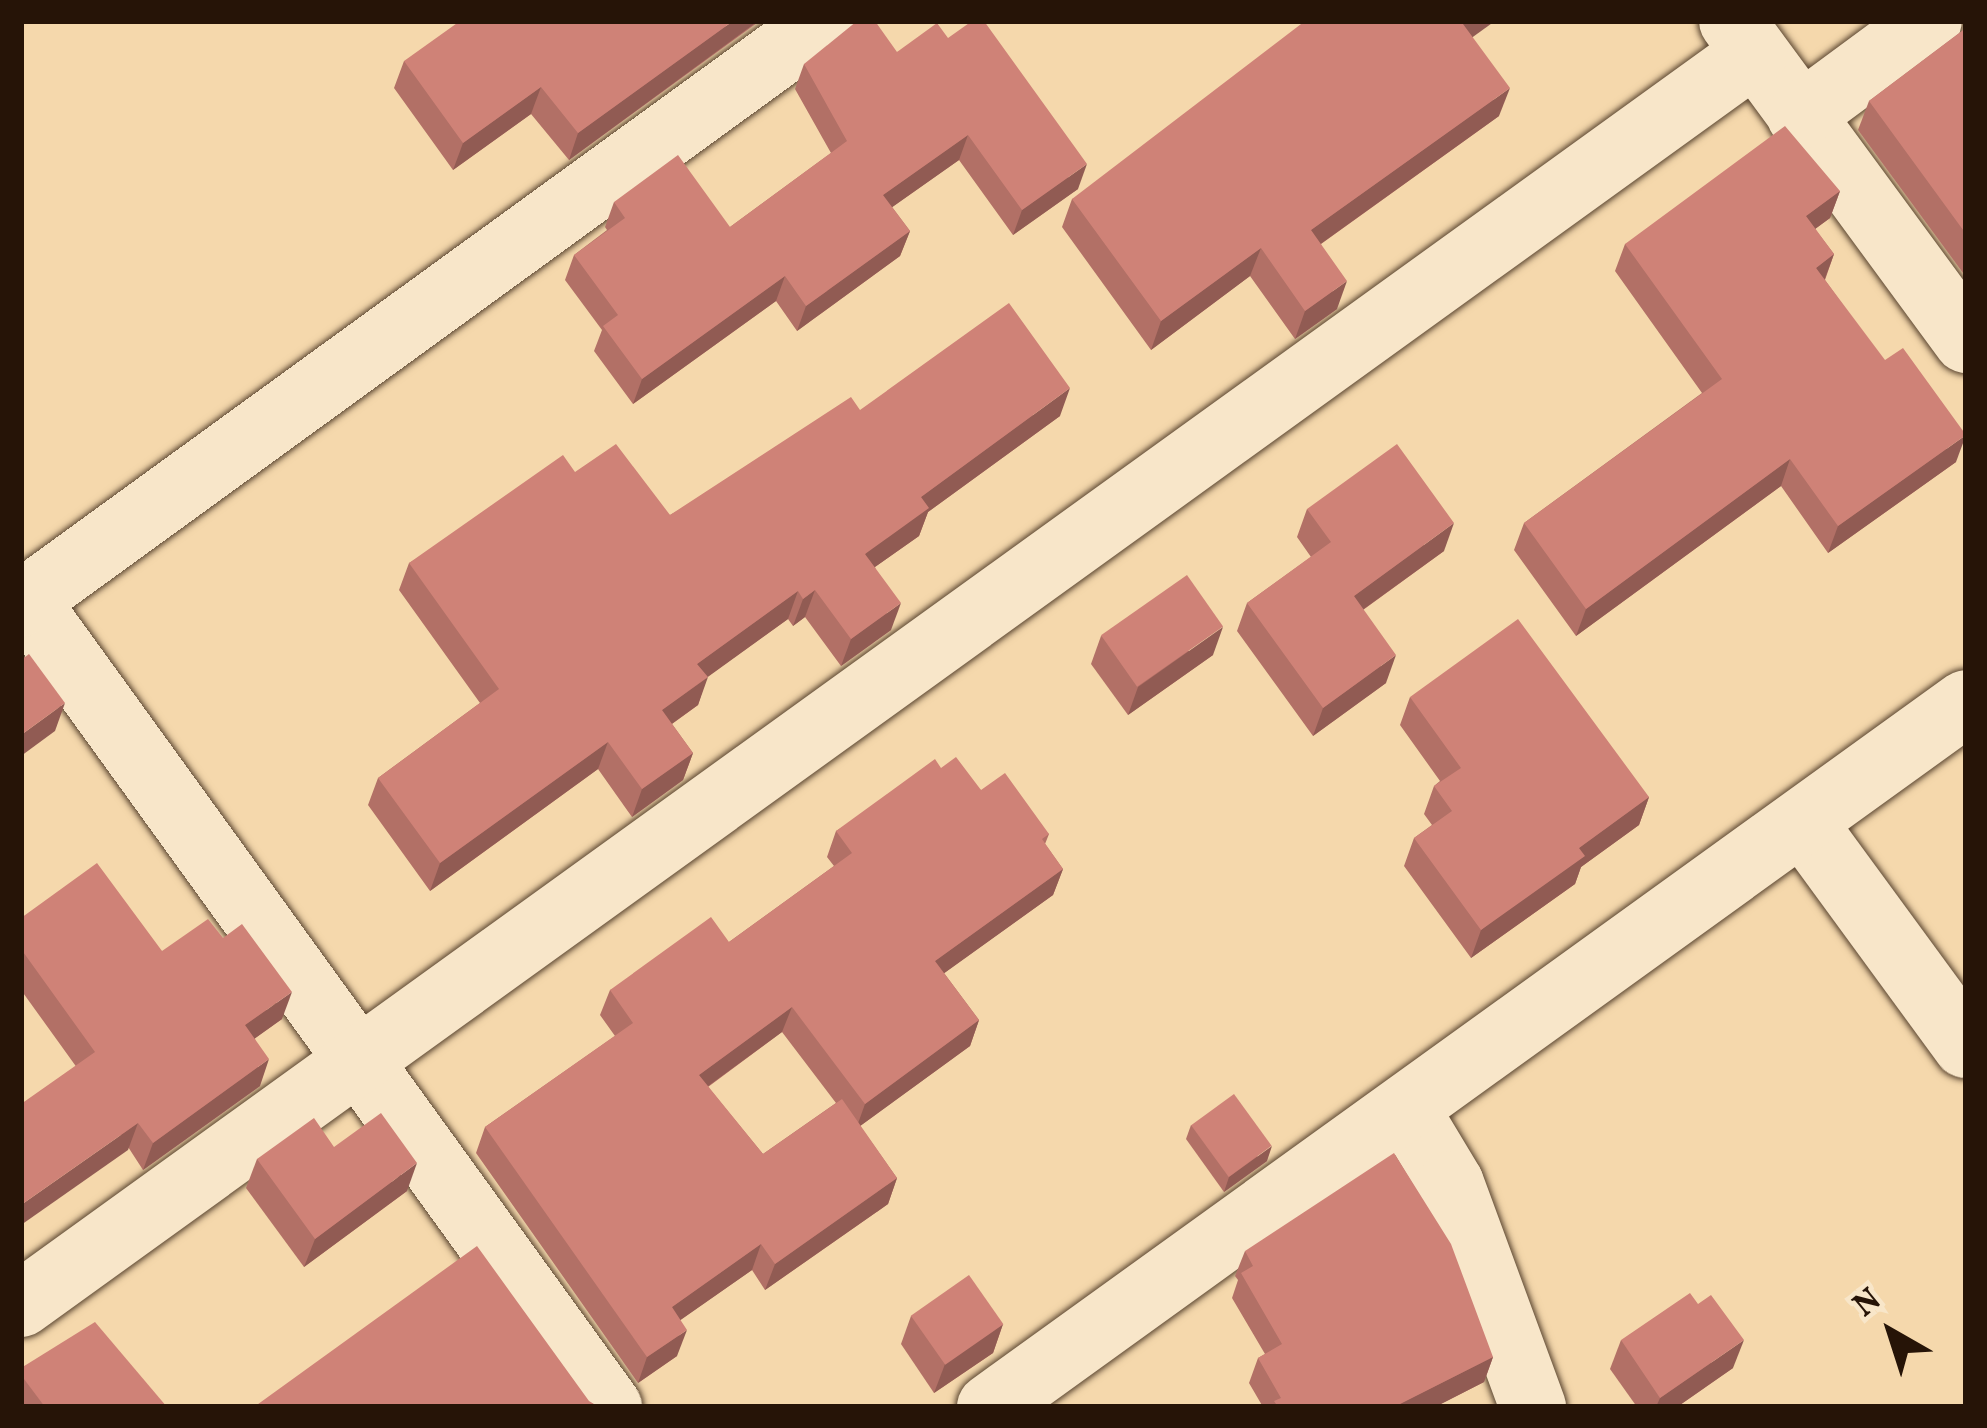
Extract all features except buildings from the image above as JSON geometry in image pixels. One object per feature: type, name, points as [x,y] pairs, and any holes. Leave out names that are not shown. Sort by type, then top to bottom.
[{"type":"street","points":[[609,1407],[23,603],[824,21]]},
{"type":"street","points":[[1800,116],[1929,21]]},
{"type":"street","points":[[21,1304],[360,1063],[1744,37],[1966,340]]},
{"type":"street","points":[[989,1407],[1966,703]]},
{"type":"street","points":[[1804,824],[1966,1045]]},
{"type":"street","points":[[1406,1109],[1451,1184],[1533,1407]]}]
